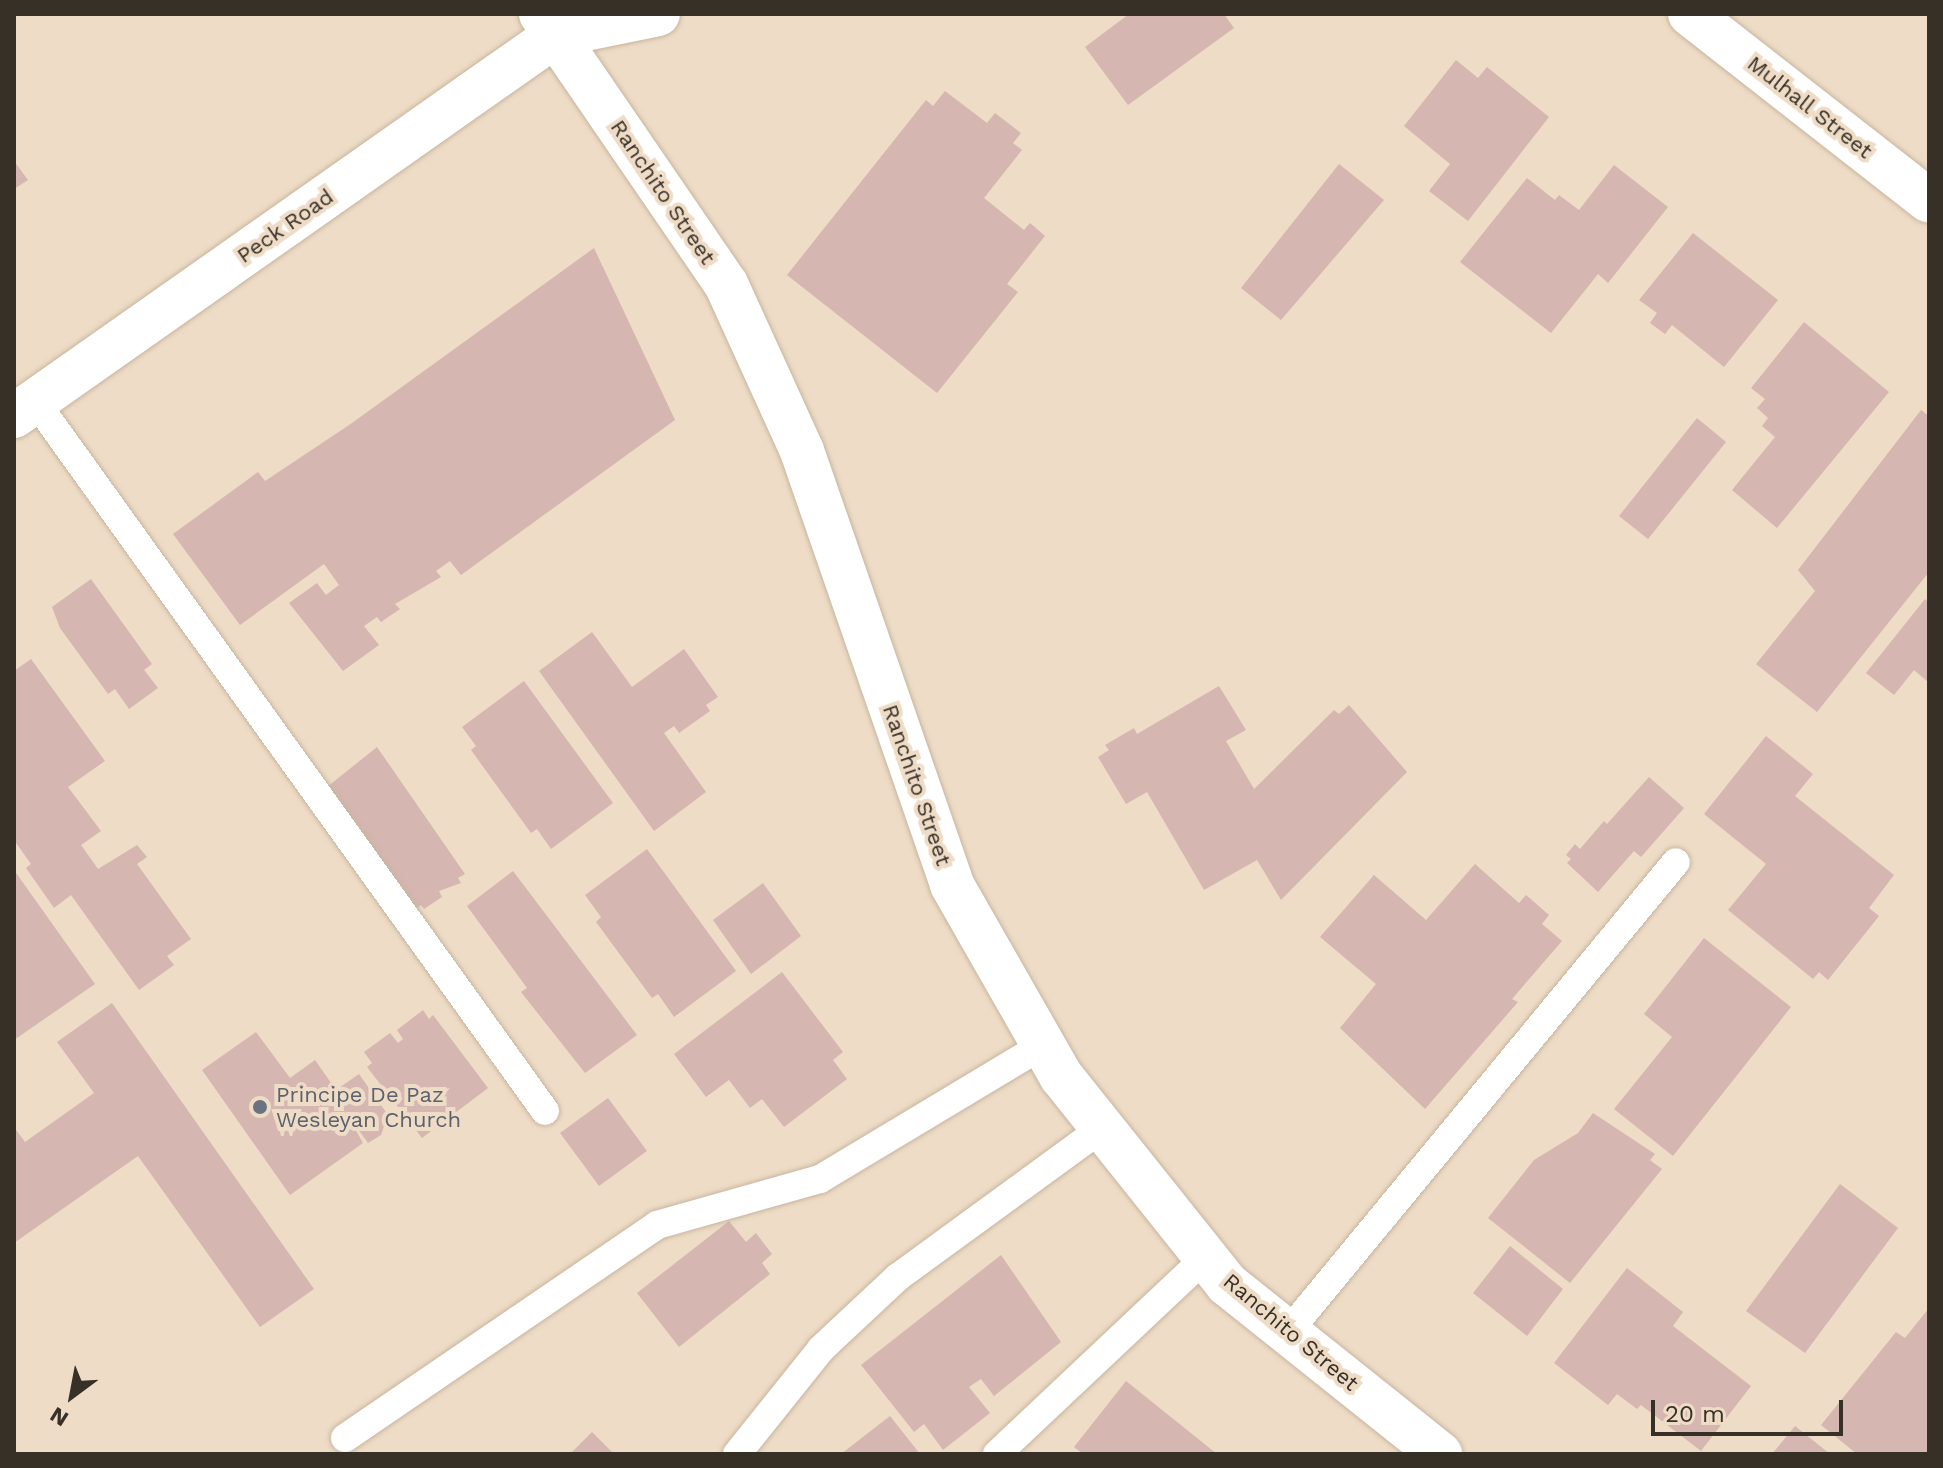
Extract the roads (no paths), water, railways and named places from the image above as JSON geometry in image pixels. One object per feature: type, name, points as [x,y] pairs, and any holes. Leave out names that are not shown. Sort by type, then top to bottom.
[{"type":"street","name":"Peck Road","points":[[20,410],[554,21],[658,14]]},
{"type":"street","name":"Mulhall Street","points":[[1690,14],[1929,201]]},
{"type":"street","name":"Ranchito Street","points":[[554,21],[726,284],[802,451],[952,885],[1043,1045],[1102,1128],[1227,1284],[1440,1454]]},
{"type":"lane","points":[[20,410],[545,1111]]},
{"type":"lane","points":[[1288,1332],[1676,862]]},
{"type":"lane","points":[[345,1438],[657,1225],[820,1179],[1043,1045]]},
{"type":"lane","points":[[737,1454],[821,1349],[898,1277],[1102,1128]]},
{"type":"lane","points":[[997,1454],[1206,1257]]},
{"type":"place","name":"Principe De Paz Wesleyan Church","points":[[260,1107]]}]
